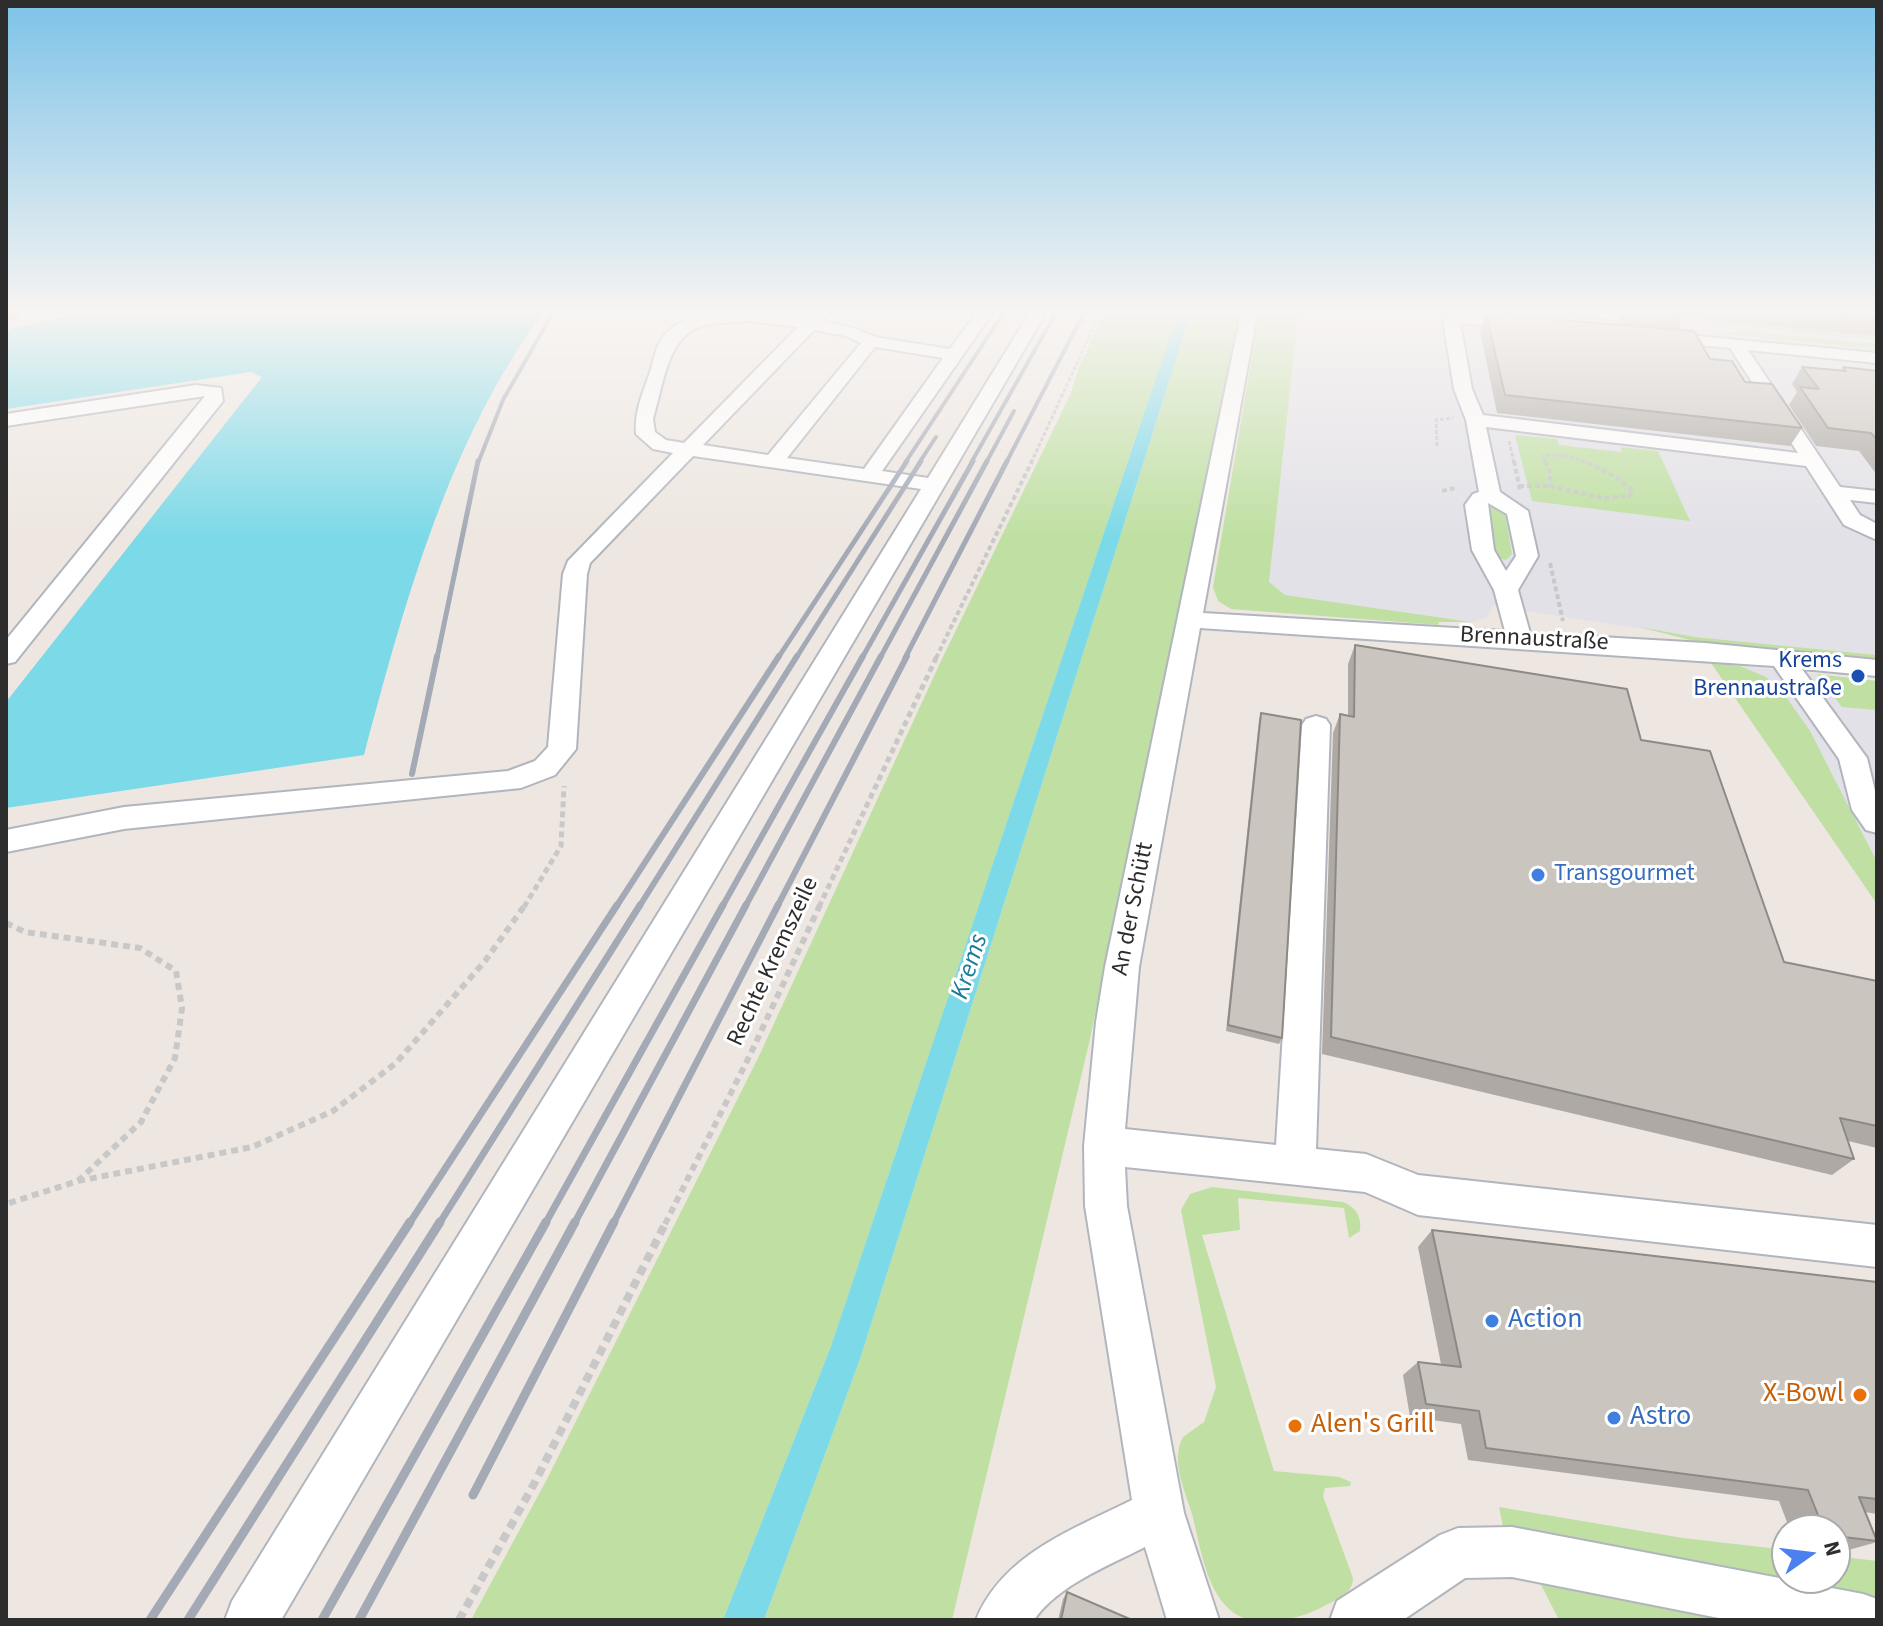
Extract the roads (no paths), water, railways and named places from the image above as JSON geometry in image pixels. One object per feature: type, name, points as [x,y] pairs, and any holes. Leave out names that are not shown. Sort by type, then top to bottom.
[{"type":"street","points":[[655,385],[644,419],[646,434],[660,445],[934,485]]},
{"type":"street","points":[[6,841],[124,818],[511,781],[545,768],[562,749],[575,574],[579,561],[750,385]]},
{"type":"street","points":[[773,462],[835,385]]},
{"type":"street","points":[[869,476],[933,385]]},
{"type":"street","points":[[251,1620],[994,385]]},
{"type":"street","name":"An der Schütt","points":[[1193,1620],[1159,1513],[1116,1277],[1106,1206],[1104,1146],[1114,1022],[1122,967],[1236,385]]},
{"type":"street","points":[[1462,385],[1475,420],[1490,495]]},
{"type":"street","points":[[1763,385],[1852,520],[1877,533]]},
{"type":"street","points":[[6,420],[196,390],[215,392],[214,401],[6,656]]},
{"type":"street","points":[[1475,420],[1813,461]]},
{"type":"street","points":[[1833,492],[1877,497]]},
{"type":"street","points":[[1506,590],[1527,556],[1517,511],[1490,495],[1480,498],[1476,505],[1483,550],[1506,590],[1519,639]]},
{"type":"street","name":"Brennaustraße","points":[[1191,620],[1519,639],[1877,668]]},
{"type":"street","points":[[1782,659],[1865,755],[1863,803],[1877,822]]},
{"type":"street","points":[[1295,1166],[1316,725]]},
{"type":"street","points":[[1104,1146],[1366,1173],[1418,1195],[1877,1246]]},
{"type":"street","points":[[1002,1620],[1023,1591],[1067,1560],[1159,1513]]},
{"type":"street","points":[[1356,1620],[1458,1553],[1512,1552],[1863,1620]]},
{"type":"water","points":[[6,385],[166,385],[6,409]]},
{"type":"water","points":[[256,385],[497,385],[456,467],[434,523],[396,638],[364,755],[6,808],[6,702]]},
{"type":"water","name":"Krems","points":[[1154,385],[1168,385],[860,1359],[764,1620],[723,1620],[831,1346]]},
{"type":"railway","points":[[478,463],[512,385]]},
{"type":"railway","points":[[905,463],[956,385]]},
{"type":"railway","points":[[971,463],[1015,385]]},
{"type":"railway","points":[[1006,463],[1047,385]]},
{"type":"railway","points":[[986,463],[1014,411]]},
{"type":"railway","points":[[919,463],[936,437]]},
{"type":"railway","points":[[437,658],[478,461]]},
{"type":"railway","points":[[778,658],[907,461]]},
{"type":"railway","points":[[796,658],[921,461]]},
{"type":"railway","points":[[862,658],[973,461]]},
{"type":"railway","points":[[880,658],[987,461]]},
{"type":"railway","points":[[905,658],[1007,461]]},
{"type":"railway","points":[[412,774],[437,656]]},
{"type":"railway","points":[[616,907],[779,656]]},
{"type":"railway","points":[[639,907],[797,656]]},
{"type":"railway","points":[[722,907],[863,656]]},
{"type":"railway","points":[[745,907],[881,656]]},
{"type":"railway","points":[[777,907],[907,656]]},
{"type":"railway","points":[[409,1224],[617,905]]},
{"type":"railway","points":[[439,1224],[640,905]]},
{"type":"railway","points":[[545,1224],[723,905]]},
{"type":"railway","points":[[574,1224],[746,905]]},
{"type":"railway","points":[[613,1224],[778,905]]},
{"type":"railway","points":[[150,1620],[410,1222]]},
{"type":"railway","points":[[188,1620],[440,1222]]},
{"type":"railway","points":[[322,1620],[546,1222]]},
{"type":"railway","points":[[359,1620],[575,1222]]},
{"type":"railway","points":[[473,1495],[614,1222]]},
{"type":"place","name":"Krems Brennaustraße","points":[[1858,676]]},
{"type":"place","name":"Transgourmet","points":[[1538,875]]},
{"type":"place","name":"Action","points":[[1492,1321]]},
{"type":"place","name":"X-Bowl","points":[[1860,1395]]},
{"type":"place","name":"Astro","points":[[1614,1418]]},
{"type":"place","name":"Alen's Grill","points":[[1295,1426]]}]
